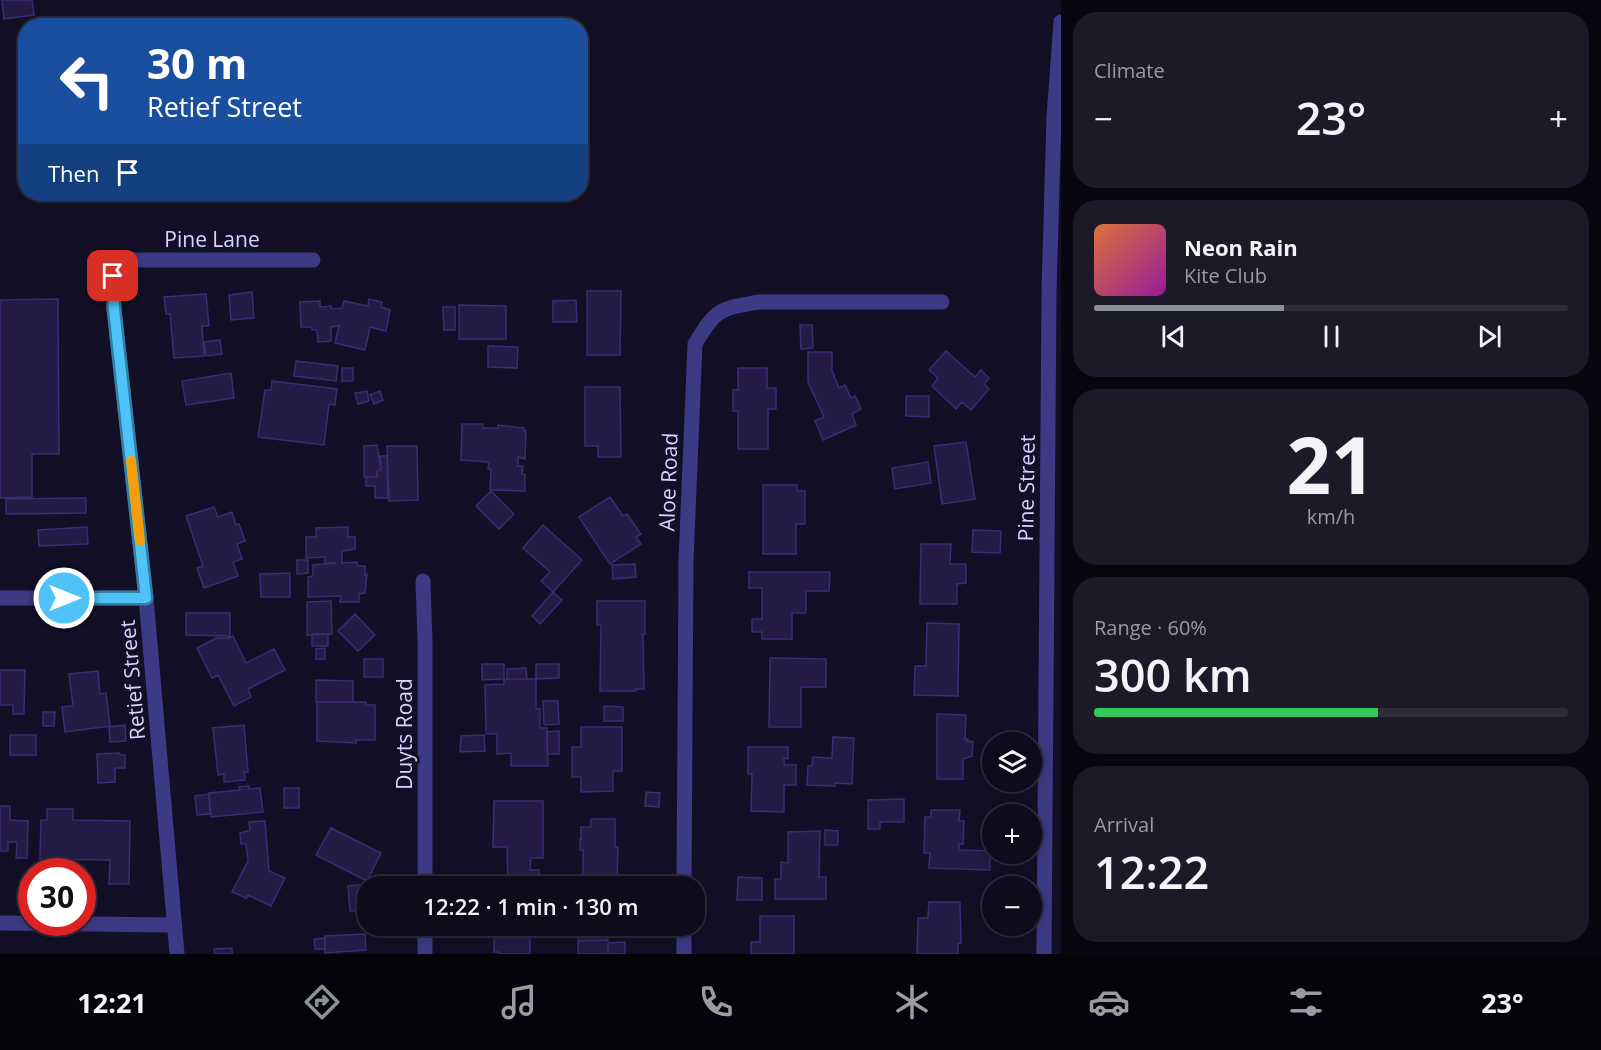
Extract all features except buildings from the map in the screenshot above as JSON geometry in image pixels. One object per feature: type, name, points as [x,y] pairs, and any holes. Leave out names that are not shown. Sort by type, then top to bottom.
[{"type":"street","name":"Pine Street","points":[[1044,954],[1049,291],[1054,117],[1061,22]]},
{"type":"street","name":"Pine Lane","points":[[112,260],[313,260]]},
{"type":"street","name":"Retief Street","points":[[112,260],[114,309],[146,598],[177,954]]},
{"type":"street","name":"Aloe Road","points":[[684,876],[686,561],[695,344],[717,312],[750,304],[942,302]]},
{"type":"street","name":"Duyts Road","points":[[423,581],[425,876]]},
{"type":"street","points":[[0,598],[146,598]]},
{"type":"street","points":[[1045,771],[1061,771]]},
{"type":"street","points":[[0,923],[174,925]]},
{"type":"street","points":[[425,936],[425,954]]},
{"type":"street","points":[[684,936],[684,954]]},
{"type":"slow traffic","points":[[131,461],[140,541]]},
{"type":"route","points":[[64,598],[146,598],[114,309],[113,276]]}]
